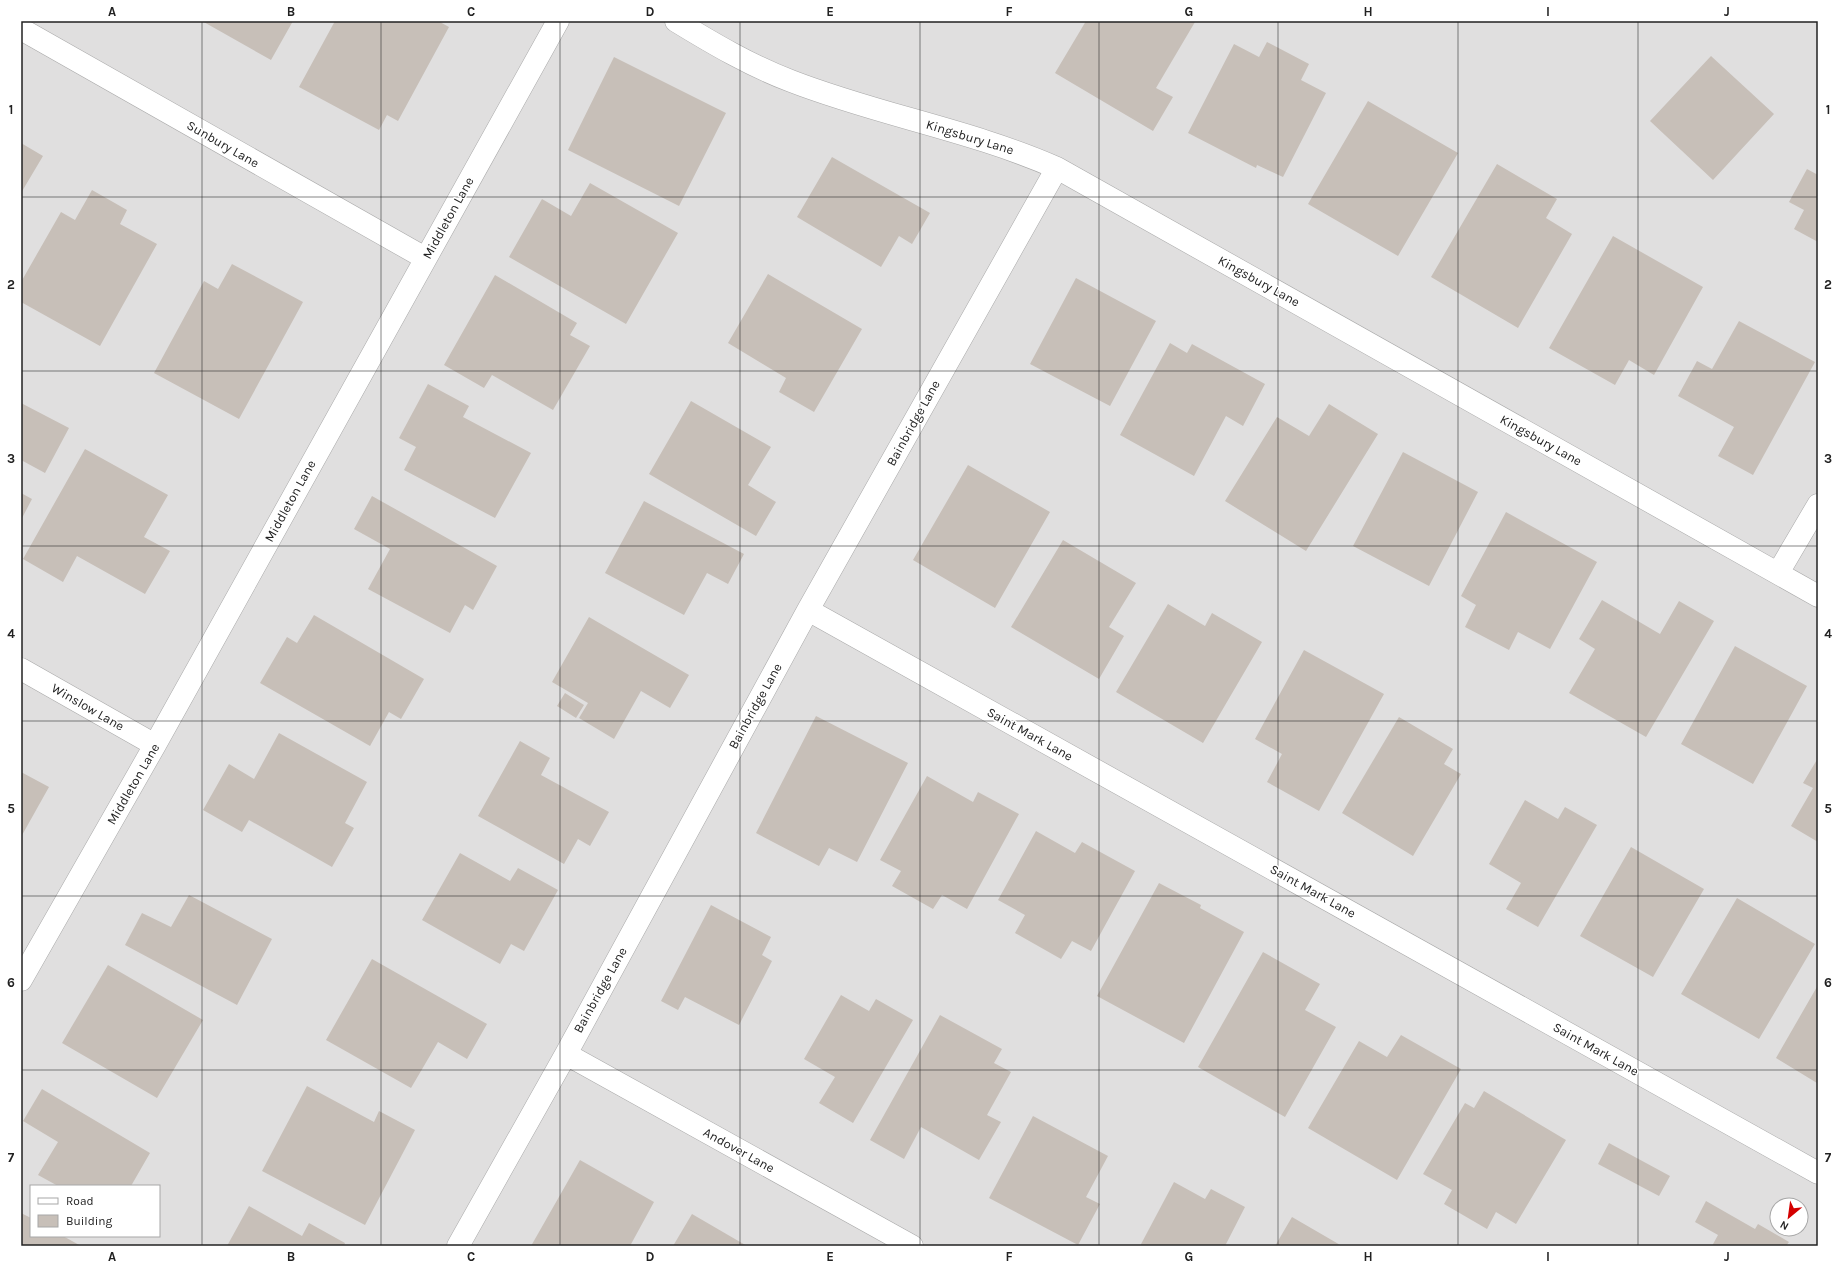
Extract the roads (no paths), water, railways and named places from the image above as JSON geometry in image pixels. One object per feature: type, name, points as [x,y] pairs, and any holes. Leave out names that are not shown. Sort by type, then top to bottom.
[{"type":"street","name":"Middleton Lane","points":[[21,980],[155,745],[558,21]]},
{"type":"street","name":"Kingsbury Lane","points":[[687,24],[752,63],[791,81],[989,141],[1057,168],[1818,596]]},
{"type":"street","name":"Sunbury Lane","points":[[21,29],[425,258]]},
{"type":"street","name":"Bainbridge Lane","points":[[458,1246],[566,1054],[808,610],[1057,168]]},
{"type":"street","points":[[1778,573],[1818,505]]},
{"type":"street","name":"Saint Mark Lane","points":[[808,610],[1818,1173]]},
{"type":"street","name":"Winslow Lane","points":[[21,669],[155,745]]},
{"type":"street","name":"Andover Lane","points":[[566,1054],[912,1246]]}]
